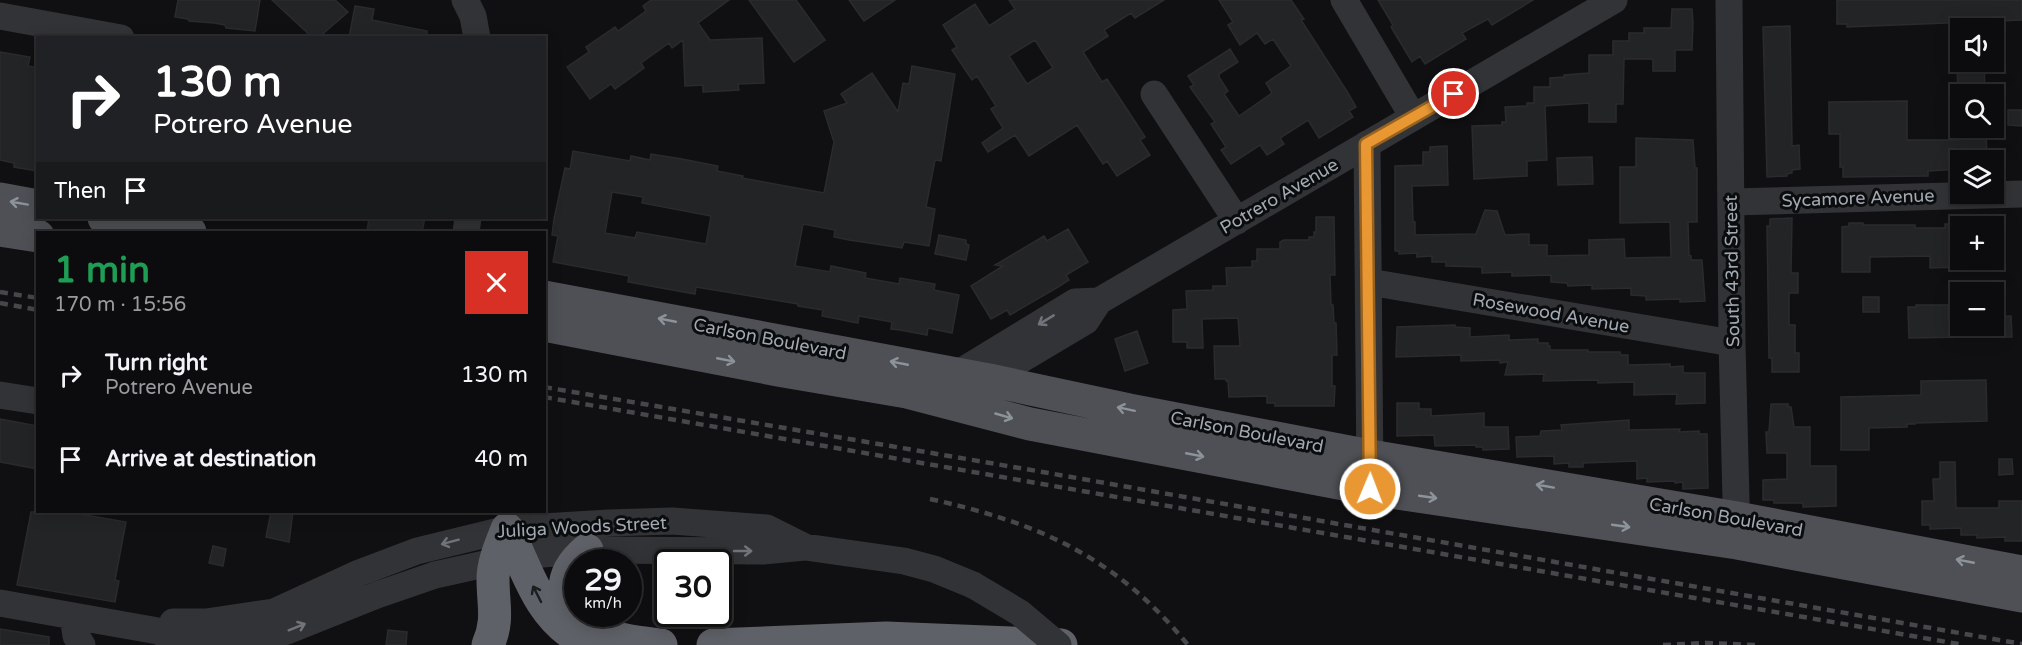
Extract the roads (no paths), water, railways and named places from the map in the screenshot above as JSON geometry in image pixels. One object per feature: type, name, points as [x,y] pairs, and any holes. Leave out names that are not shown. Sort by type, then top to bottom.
[{"type":"highway","points":[[488,645],[496,617],[493,580],[508,549]]},
{"type":"highway","points":[[508,549],[549,614],[571,633],[594,645]]},
{"type":"highway","points":[[588,627],[610,637],[661,645]]},
{"type":"highway","points":[[713,645],[886,638],[1059,645]]},
{"type":"main road","points":[[0,199],[36,206]]},
{"type":"main road","points":[[110,219],[184,231]]},
{"type":"main road","points":[[0,230],[36,236]]},
{"type":"main road","name":"Carlson Boulevard","points":[[546,297],[952,387],[1030,424],[1370,489],[1737,531],[2022,572]]},
{"type":"main road","name":"Carlson Boulevard","points":[[546,325],[952,387],[989,380],[1737,531],[2022,596]]},
{"type":"street","points":[[465,0],[473,16],[477,36]]},
{"type":"street","points":[[1344,0],[1413,117]]},
{"type":"street","name":"Potrero Avenue","points":[[989,380],[1086,321],[1099,301],[1614,0]]},
{"type":"street","name":"South 43rd Street","points":[[1729,0],[1732,343],[1737,531]]},
{"type":"street","points":[[0,16],[110,36]]},
{"type":"street","points":[[1154,94],[1237,221]]},
{"type":"street","points":[[1366,144],[1370,489]]},
{"type":"street","name":"Sycamore Avenue","points":[[1731,202],[2022,194]]},
{"type":"street","name":"Rosewood Avenue","points":[[1369,282],[1732,343]]},
{"type":"street","name":"Potrero Avenue","points":[[952,387],[1075,302],[1099,301]]},
{"type":"street","points":[[0,395],[36,401]]},
{"type":"street","name":"Juliga Woods Street","points":[[0,603],[158,631],[175,639],[197,641],[262,638],[287,632],[377,595],[508,549],[609,523],[672,522],[766,528],[805,547]]},
{"type":"street","name":"Juliga Woods Street","points":[[642,550],[763,551],[805,547],[904,561],[973,585],[1020,613],[1059,645]]},
{"type":"street","name":"Juliga Woods Street","points":[[508,549],[564,550]]},
{"type":"street","points":[[73,616],[76,636],[82,645]]},
{"type":"railway","points":[[0,292],[36,298]]},
{"type":"railway","points":[[0,303],[36,310]]},
{"type":"railway","points":[[546,387],[2022,644]]},
{"type":"railway","points":[[546,397],[1964,645]]},
{"type":"railway","points":[[930,499],[1006,520],[1073,548],[1133,588],[1161,614],[1188,645]]},
{"type":"railway","points":[[1663,645],[1707,643],[1755,645]]}]
